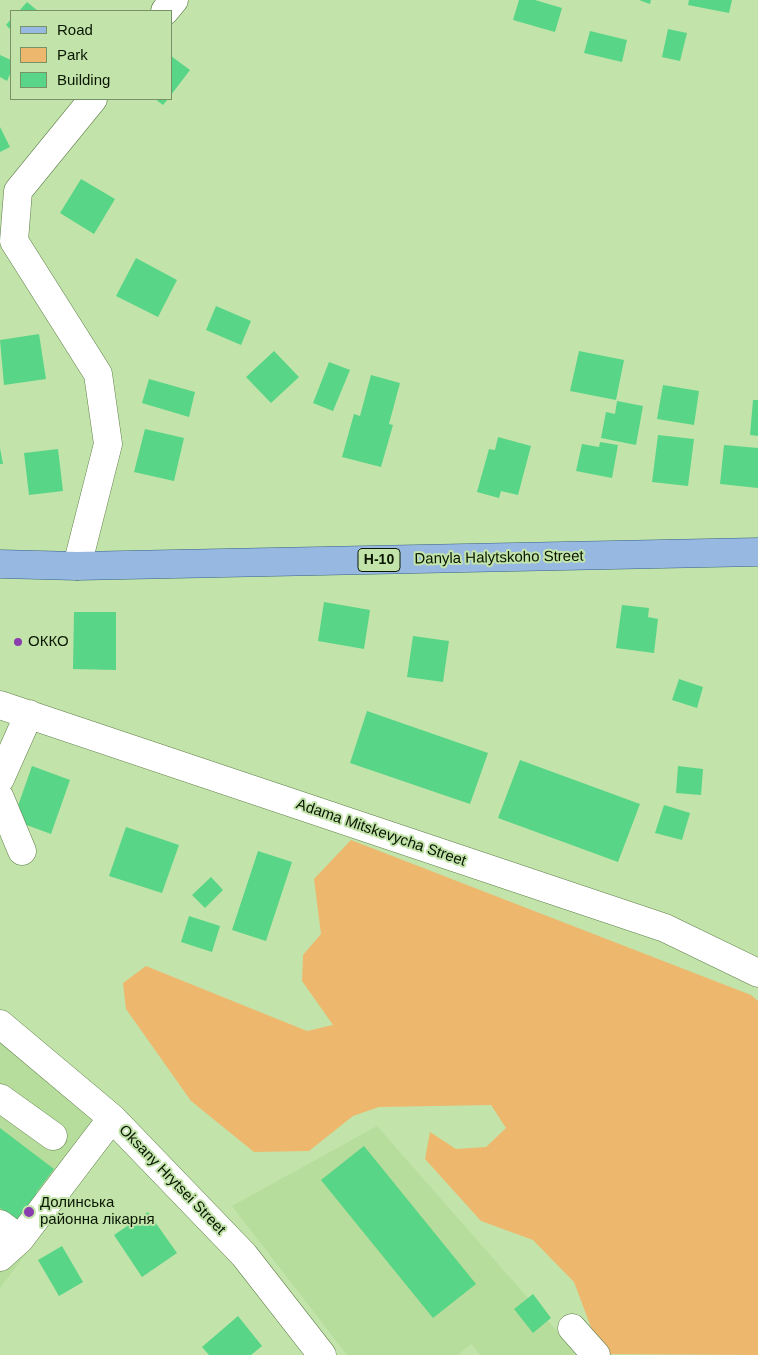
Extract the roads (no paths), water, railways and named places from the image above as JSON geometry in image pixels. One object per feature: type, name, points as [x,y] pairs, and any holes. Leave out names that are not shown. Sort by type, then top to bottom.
[{"type":"main road","name":"Danyla Halytskoho Street","points":[[0,564],[77,566],[758,552]]},
{"type":"street","points":[[166,10],[174,0]]},
{"type":"street","points":[[77,566],[108,444],[98,374],[14,241],[9,195],[92,100]]},
{"type":"street","name":"Adama Mitskevycha Street","points":[[0,705],[666,928],[758,973]]},
{"type":"street","points":[[0,779],[29,714]]},
{"type":"street","points":[[0,798],[22,851]]},
{"type":"street","name":"Oksany Hrytsei Street","points":[[0,1024],[112,1118],[244,1255],[322,1355]]},
{"type":"street","points":[[0,1098],[53,1136]]},
{"type":"street","points":[[0,1257],[10,1232],[112,1118]]},
{"type":"street","points":[[572,1328],[596,1355]]},
{"type":"place","name":"ОККО","points":[[18,642]]},
{"type":"place","name":"Долинська районна лікарня","points":[[29,1212]]}]
